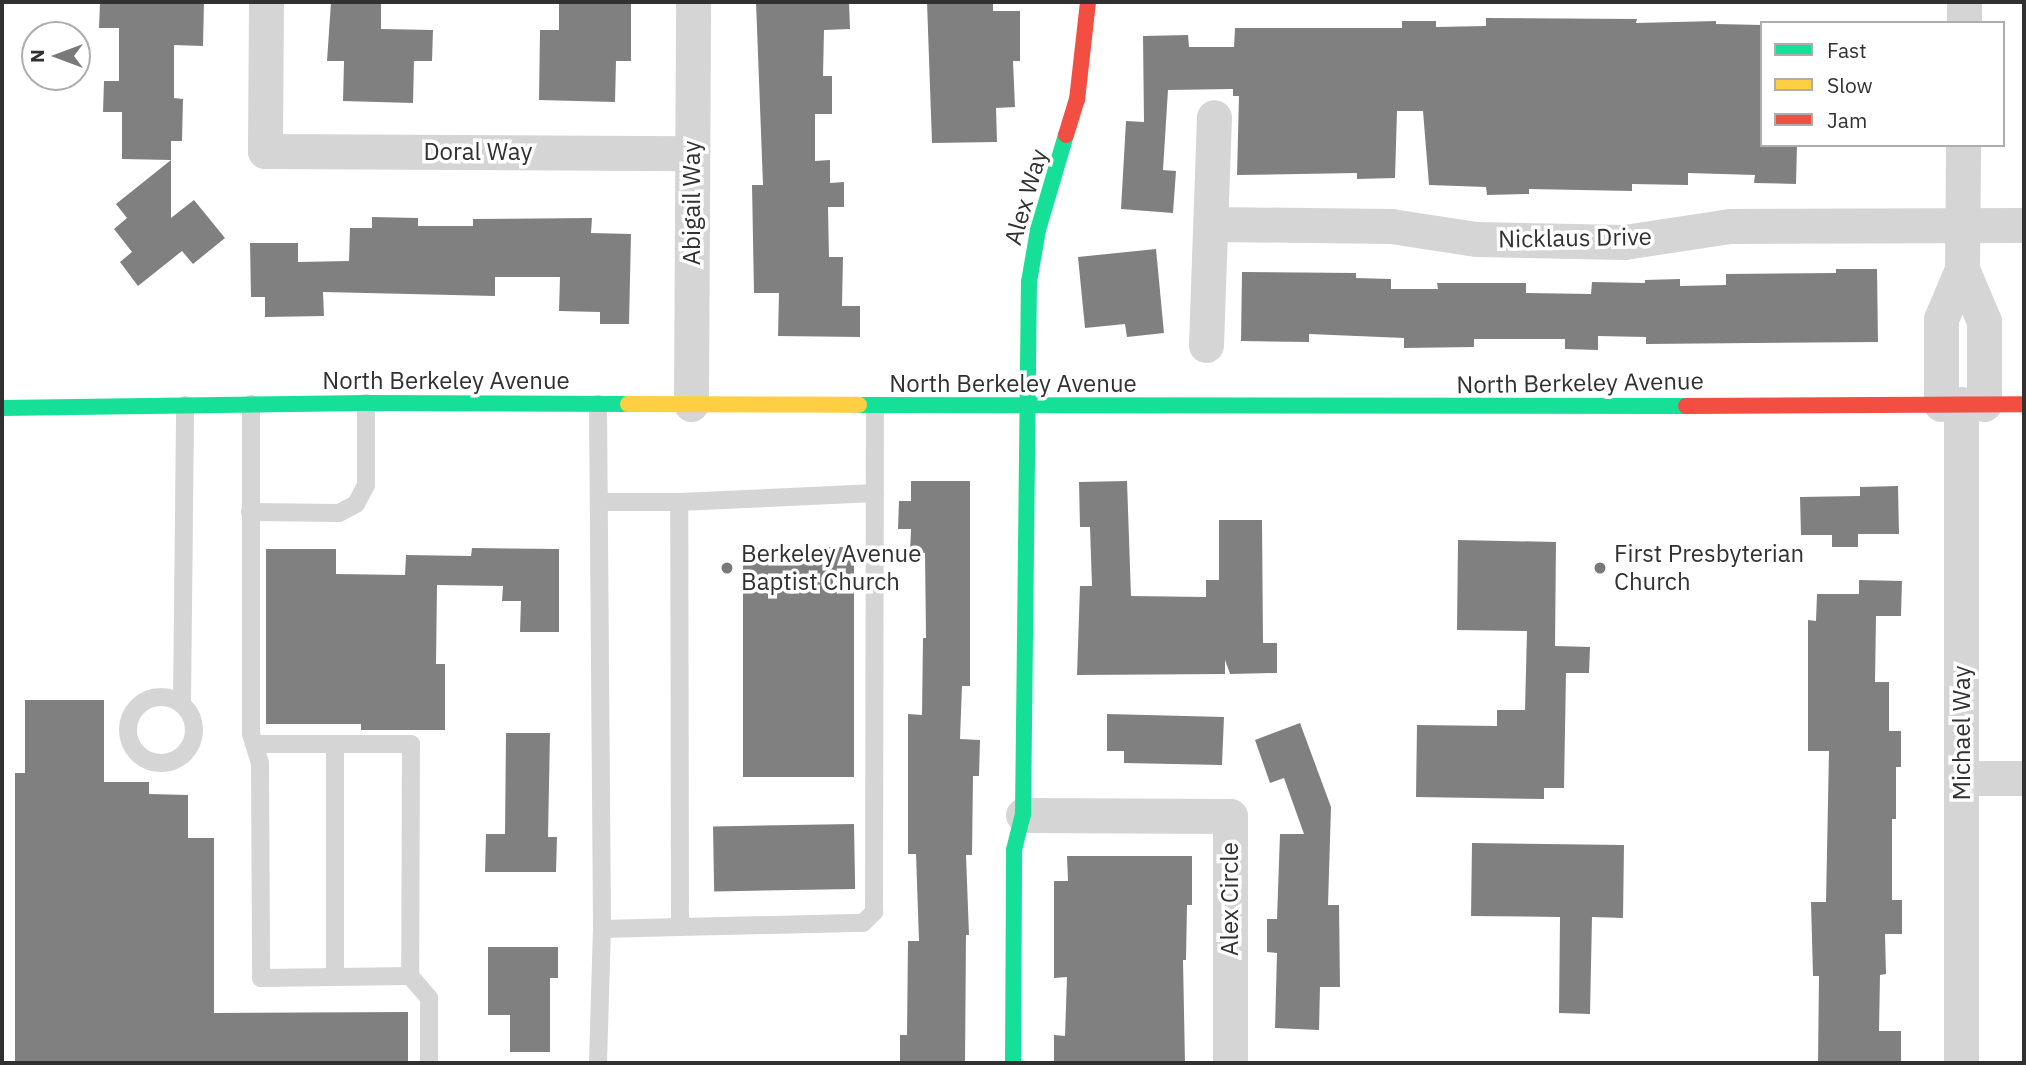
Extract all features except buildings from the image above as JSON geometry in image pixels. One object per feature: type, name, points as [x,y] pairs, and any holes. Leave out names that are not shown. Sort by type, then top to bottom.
[{"type":"street","name":"Doral Way","points":[[266,2],[265,151],[692,153]]},
{"type":"street","name":"Abigail Way","points":[[691,404],[693,2]]},
{"type":"street","name":"Alex Way","points":[[1027,407],[1027,313],[1032,255],[1073,118],[1088,2]]},
{"type":"street","points":[[1964,2],[1964,21]]},
{"type":"street","points":[[1206,345],[1214,117]]},
{"type":"street","name":"Michael Way","points":[[1961,1063],[1962,404],[1941,319],[1962,270],[1963,147]]},
{"type":"street","name":"Nicklaus Drive","points":[[1211,223],[1391,226],[1476,239],[1624,242],[1730,226],[2024,225]]},
{"type":"street","name":"North Berkeley Avenue","points":[[2,408],[366,402],[875,407],[2024,404]]},
{"type":"street","points":[[1013,1063],[1014,850],[1023,815],[1027,407]]},
{"type":"street","points":[[1962,778],[2024,778]]},
{"type":"street","name":"Alex Circle","points":[[1023,815],[1230,816],[1230,1063]]},
{"type":"lane","points":[[250,512],[340,513],[356,504],[366,485],[366,402]]},
{"type":"lane","points":[[251,404],[251,734],[260,763],[261,978],[410,976]]},
{"type":"lane","points":[[598,404],[602,929],[598,1063]]},
{"type":"lane","points":[[182,704],[185,405]]},
{"type":"lane","points":[[602,929],[863,923],[874,912],[875,407]]},
{"type":"lane","points":[[599,502],[679,502],[875,493]]},
{"type":"lane","points":[[679,502],[680,927]]},
{"type":"lane","points":[[254,744],[411,744],[410,976],[429,998],[429,1063]]},
{"type":"lane","points":[[335,744],[335,977]]},
{"type":"traffic: fast","points":[[1013,1063],[1014,850],[1023,815],[1029,282],[1038,230],[1066,135]]},
{"type":"traffic: fast","points":[[2,408],[366,403],[628,404]]},
{"type":"traffic: fast","points":[[859,405],[1686,406]]},
{"type":"traffic: slow","points":[[628,404],[859,405]]},
{"type":"traffic: jam","points":[[1066,135],[1077,100],[1088,2]]},
{"type":"traffic: jam","points":[[1686,406],[2024,404]]},
{"type":"place","name":"Berkeley Avenue Baptist Church","points":[[727,568]]},
{"type":"place","name":"First Presbyterian Church","points":[[1600,568]]}]
